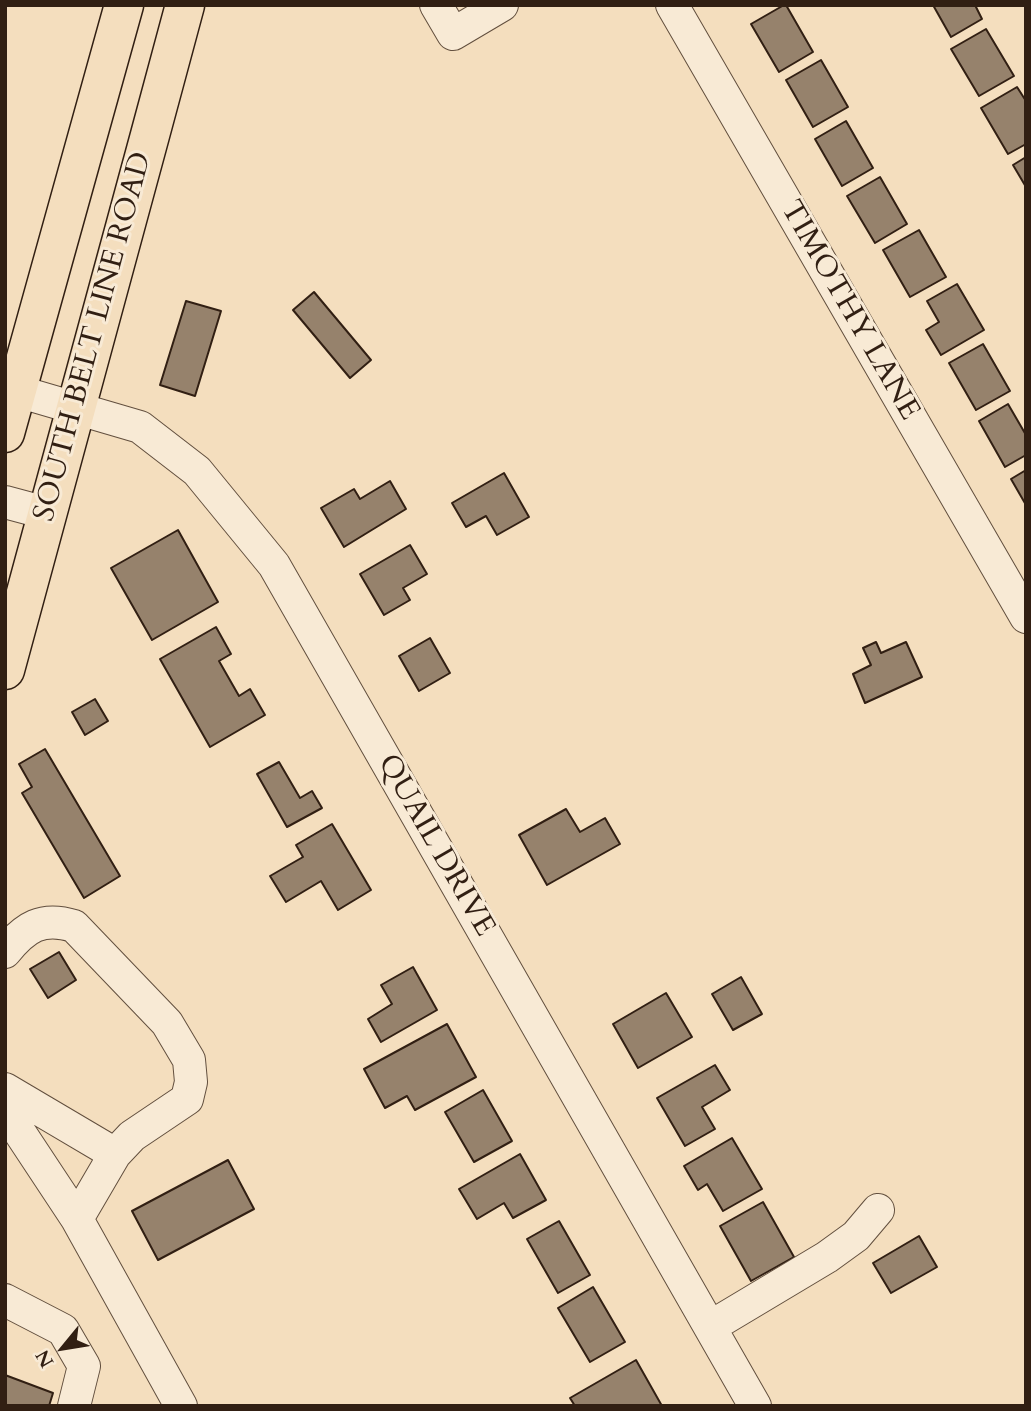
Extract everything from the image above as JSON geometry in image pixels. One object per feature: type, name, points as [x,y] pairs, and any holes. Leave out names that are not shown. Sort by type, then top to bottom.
[{"type":"main road","name":"SOUTH BELT LINE ROAD","points":[[5,433],[124,5]]},
{"type":"main road","name":"SOUTH BELT LINE ROAD","points":[[5,670],[185,5]]},
{"type":"street","points":[[436,5],[453,34],[502,5]]},
{"type":"street","name":"TIMOTHY LANE","points":[[672,5],[1026,617]]},
{"type":"street","name":"QUAIL DRIVE","points":[[17,391],[139,427],[197,471],[274,565],[755,1406]]},
{"type":"street","points":[[5,502],[46,513]]},
{"type":"street","points":[[5,952],[18,936],[36,925],[55,920],[74,926],[167,1023],[189,1059],[191,1082],[187,1099],[132,1136],[115,1153],[77,1219]]},
{"type":"street","points":[[5,1090],[115,1153]]},
{"type":"street","points":[[5,1110],[77,1219],[181,1406]]},
{"type":"street","points":[[710,1327],[827,1257],[856,1236],[878,1210]]},
{"type":"street","points":[[5,1300],[63,1331],[84,1366],[74,1406]]},
{"type":"building","points":[[784,5],[813,52],[779,72],[751,24]]},
{"type":"building","points":[[933,5],[975,5],[982,19],[951,37]]},
{"type":"building","points":[[986,29],[1014,76],[979,96],[951,49]]},
{"type":"building","points":[[821,60],[848,107],[813,127],[786,80]]},
{"type":"building","points":[[1017,87],[1026,101],[1026,144],[1008,154],[981,108]]},
{"type":"building","points":[[846,121],[873,168],[842,186],[815,139]]},
{"type":"building","points":[[1026,157],[1026,187],[1013,165]]},
{"type":"building","points":[[880,177],[907,224],[875,243],[847,196]]},
{"type":"building","points":[[919,230],[946,277],[910,297],[883,250]]},
{"type":"building","points":[[957,284],[984,330],[941,355],[926,330],[939,322],[927,301]]},
{"type":"building","points":[[314,292],[371,360],[350,378],[293,310]]},
{"type":"building","points":[[186,301],[221,311],[195,396],[160,385]]},
{"type":"building","points":[[983,344],[1010,391],[976,410],[949,363]]},
{"type":"building","points":[[1008,404],[1026,435],[1026,455],[1005,467],[979,421]]},
{"type":"building","points":[[1026,470],[1026,505],[1011,479]]},
{"type":"building","points":[[504,473],[529,517],[497,535],[486,516],[466,527],[452,503]]},
{"type":"building","points":[[390,481],[406,509],[344,547],[321,508],[354,489],[360,499]]},
{"type":"building","points":[[178,530],[218,602],[152,640],[111,568]]},
{"type":"building","points":[[410,545],[427,574],[403,588],[410,600],[384,615],[360,574]]},
{"type":"building","points":[[216,627],[231,654],[219,661],[239,696],[250,689],[265,715],[210,747],[160,659]]},
{"type":"building","points":[[430,638],[450,673],[419,691],[399,656]]},
{"type":"building","points":[[876,642],[881,653],[906,642],[922,677],[865,703],[853,674],[871,665],[863,648]]},
{"type":"building","points":[[95,699],[108,721],[85,735],[72,712]]},
{"type":"building","points":[[45,749],[120,876],[84,898],[22,793],[32,787],[19,764]]},
{"type":"building","points":[[279,762],[300,798],[312,791],[322,808],[287,827],[257,774]]},
{"type":"building","points":[[566,809],[580,832],[605,818],[620,844],[547,885],[519,835]]},
{"type":"building","points":[[332,824],[371,890],[338,910],[321,881],[286,902],[270,876],[303,857],[296,845]]},
{"type":"building","points":[[59,952],[76,980],[48,998],[30,969]]},
{"type":"building","points":[[413,967],[437,1010],[381,1042],[368,1019],[392,1004],[381,985]]},
{"type":"building","points":[[741,977],[762,1014],[733,1030],[712,994]]},
{"type":"building","points":[[666,993],[692,1037],[638,1068],[613,1024]]},
{"type":"building","points":[[447,1024],[476,1077],[415,1110],[407,1096],[385,1108],[364,1069]]},
{"type":"building","points":[[715,1065],[730,1090],[702,1107],[715,1129],[685,1146],[657,1098]]},
{"type":"building","points":[[483,1090],[512,1141],[474,1162],[445,1112]]},
{"type":"building","points":[[732,1138],[762,1189],[723,1211],[707,1184],[698,1190],[684,1166]]},
{"type":"building","points":[[520,1154],[546,1200],[513,1218],[504,1203],[477,1219],[459,1189]]},
{"type":"building","points":[[228,1160],[254,1209],[158,1260],[132,1211]]},
{"type":"building","points":[[763,1202],[794,1257],[751,1281],[720,1226]]},
{"type":"building","points":[[559,1221],[590,1275],[558,1293],[527,1239]]},
{"type":"building","points":[[919,1236],[937,1267],[891,1293],[873,1263]]},
{"type":"building","points":[[593,1287],[625,1342],[590,1362],[558,1308]]},
{"type":"building","points":[[636,1360],[662,1406],[575,1406],[570,1398]]},
{"type":"building","points":[[5,1375],[53,1393],[49,1406],[5,1406]]}]
